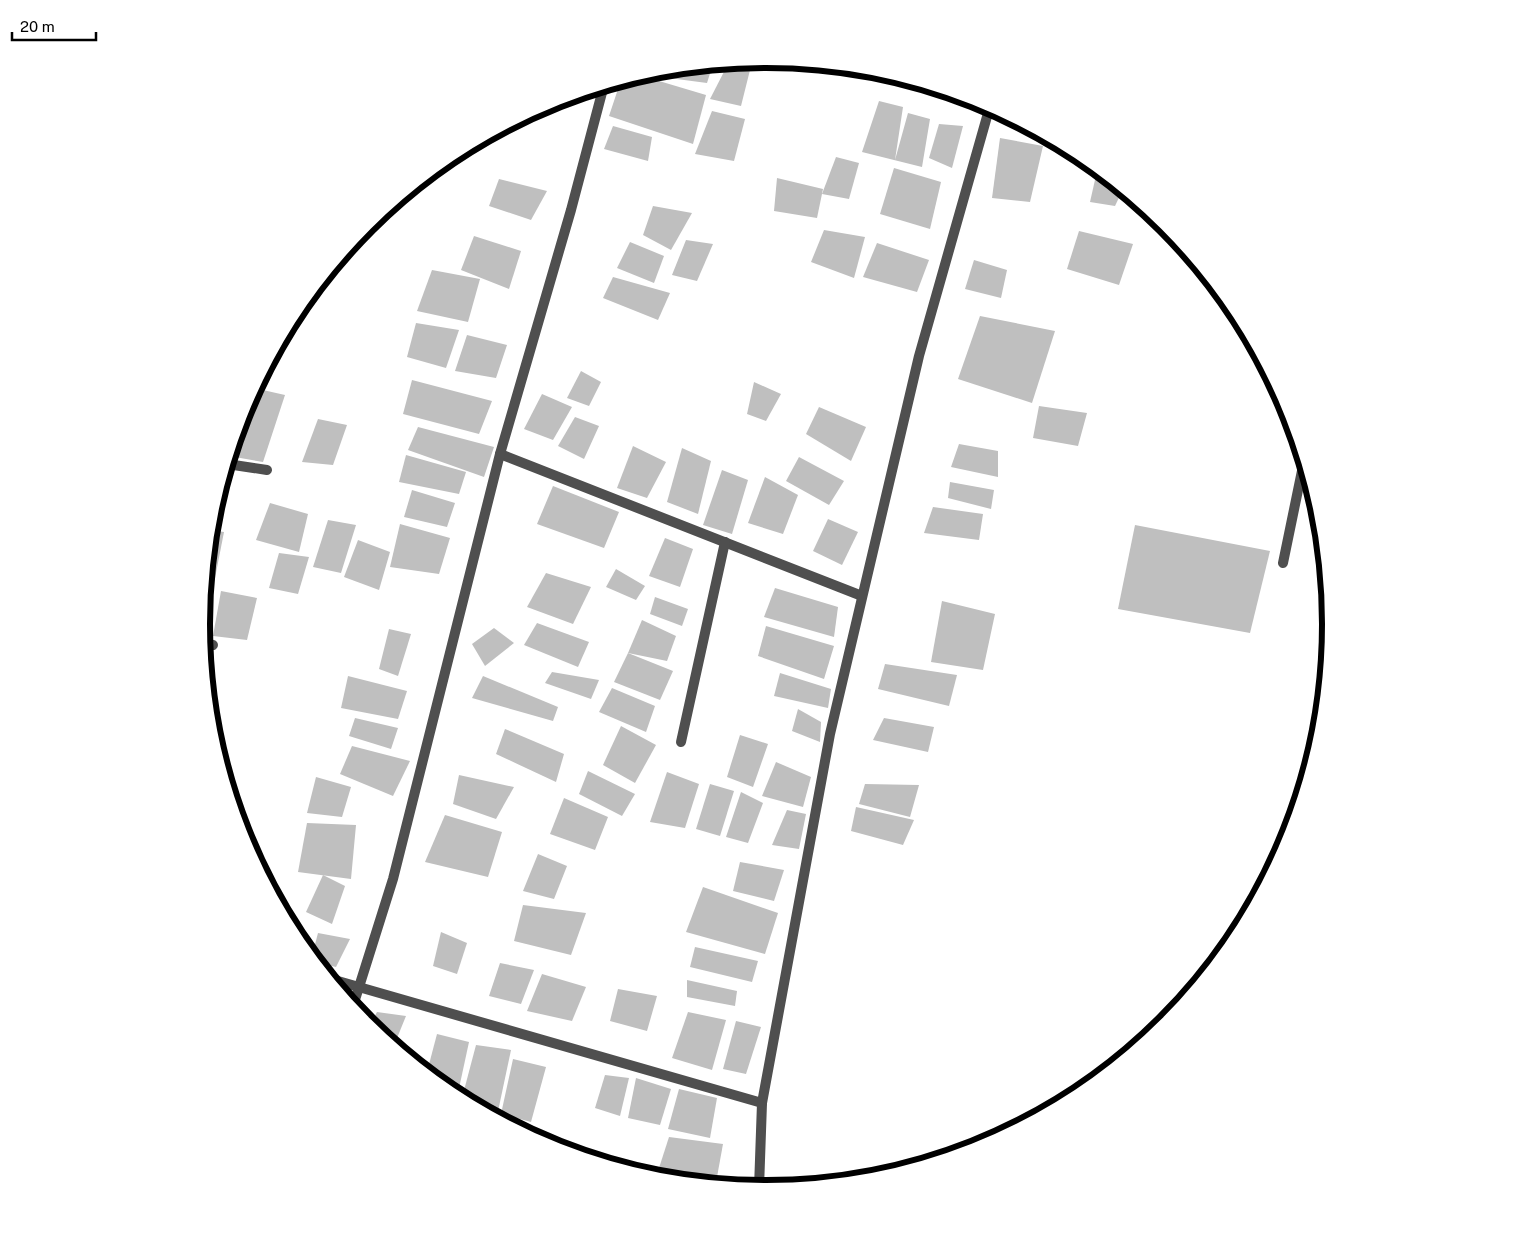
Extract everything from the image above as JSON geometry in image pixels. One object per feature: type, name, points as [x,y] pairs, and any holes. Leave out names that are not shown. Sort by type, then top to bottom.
[{"type":"street","points":[[355,998],[393,879],[500,454],[571,210],[602,92]]},
{"type":"street","points":[[760,1180],[762,1103],[830,734],[919,356],[988,114]]},
{"type":"street","points":[[500,454],[862,596]]},
{"type":"street","points":[[234,465],[267,470]]},
{"type":"street","points":[[1283,563],[1301,474]]},
{"type":"street","points":[[682,742],[725,542]]},
{"type":"street","points":[[341,982],[762,1103]]},
{"type":"building","points":[[750,68],[741,106],[710,99],[725,69]]},
{"type":"building","points":[[711,71],[707,83],[669,78],[669,76]]},
{"type":"building","points":[[653,79],[706,95],[693,144],[609,116],[619,87]]},
{"type":"building","points":[[879,101],[903,107],[895,160],[908,113],[930,119],[922,167],[862,152]]},
{"type":"building","points":[[712,111],[745,119],[734,161],[695,154]]},
{"type":"building","points":[[939,124],[963,126],[952,168],[929,158]]},
{"type":"building","points":[[613,126],[652,137],[648,161],[604,149]]},
{"type":"building","points":[[1000,138],[1043,146],[1030,202],[992,198]]},
{"type":"building","points":[[836,157],[859,163],[849,199],[822,194]]},
{"type":"building","points":[[894,168],[941,182],[930,229],[880,214]]},
{"type":"building","points":[[1096,176],[1120,195],[1115,206],[1090,202]]},
{"type":"building","points":[[777,178],[823,189],[817,218],[774,211]]},
{"type":"building","points":[[499,179],[547,191],[531,220],[489,206]]},
{"type":"building","points":[[653,206],[692,213],[671,250],[643,235]]},
{"type":"building","points":[[824,230],[865,237],[854,278],[811,262]]},
{"type":"building","points":[[1079,231],[1133,244],[1119,285],[1067,269]]},
{"type":"building","points":[[474,236],[521,251],[509,289],[461,270]]},
{"type":"building","points":[[686,240],[713,244],[697,281],[672,275]]},
{"type":"building","points":[[630,242],[664,256],[654,283],[617,268]]},
{"type":"building","points":[[877,243],[929,260],[917,292],[863,277]]},
{"type":"building","points":[[974,260],[1007,270],[1001,298],[965,289]]},
{"type":"building","points":[[432,270],[480,279],[468,322],[417,311]]},
{"type":"building","points":[[613,277],[670,293],[658,320],[603,298]]},
{"type":"building","points":[[980,316],[1055,331],[1032,403],[958,379]]},
{"type":"building","points":[[416,323],[459,330],[446,368],[407,357]]},
{"type":"building","points":[[467,335],[507,345],[496,378],[455,371]]},
{"type":"building","points":[[581,371],[601,382],[589,406],[567,398]]},
{"type":"building","points":[[412,380],[492,401],[479,434],[403,414]]},
{"type":"building","points":[[754,382],[781,394],[766,421],[747,414]]},
{"type":"building","points":[[262,390],[285,395],[263,462],[236,457],[252,411]]},
{"type":"building","points":[[542,394],[572,407],[553,440],[524,429]]},
{"type":"building","points":[[1039,406],[1087,413],[1078,446],[1033,438]]},
{"type":"building","points":[[819,407],[866,427],[851,461],[806,434]]},
{"type":"building","points":[[575,417],[599,426],[584,459],[558,446]]},
{"type":"building","points":[[318,419],[347,425],[333,465],[302,462]]},
{"type":"building","points":[[418,427],[494,447],[484,477],[408,450]]},
{"type":"building","points":[[959,444],[998,451],[998,477],[951,467]]},
{"type":"building","points":[[633,446],[666,462],[647,498],[617,488]]},
{"type":"building","points":[[682,448],[711,461],[698,514],[667,502]]},
{"type":"building","points":[[406,455],[466,472],[459,494],[399,482]]},
{"type":"building","points":[[799,457],[844,481],[829,505],[786,481]]},
{"type":"building","points":[[722,470],[748,480],[732,534],[703,525]]},
{"type":"building","points":[[765,477],[798,495],[783,534],[748,523]]},
{"type":"building","points":[[950,482],[994,490],[991,509],[948,498]]},
{"type":"building","points":[[553,486],[619,512],[604,548],[537,524]]},
{"type":"building","points":[[412,490],[455,503],[447,527],[404,517]]},
{"type":"building","points":[[270,503],[308,514],[299,552],[256,540]]},
{"type":"building","points":[[933,507],[983,514],[979,540],[924,533]]},
{"type":"building","points":[[828,519],[858,532],[842,565],[813,551]]},
{"type":"building","points":[[328,520],[356,525],[341,573],[313,567]]},
{"type":"building","points":[[400,524],[450,538],[439,574],[390,567]]},
{"type":"building","points":[[1135,525],[1270,551],[1250,633],[1118,609]]},
{"type":"building","points":[[218,531],[224,532],[215,578],[212,578]]},
{"type":"building","points":[[665,538],[693,549],[680,587],[649,576]]},
{"type":"building","points":[[358,540],[390,552],[379,590],[344,577]]},
{"type":"building","points":[[279,553],[309,557],[298,594],[269,588]]},
{"type":"building","points":[[616,569],[645,586],[636,600],[606,587]]},
{"type":"building","points":[[546,573],[591,587],[573,624],[527,607]]},
{"type":"building","points":[[775,588],[838,607],[834,637],[764,617]]},
{"type":"building","points":[[221,591],[257,598],[247,640],[213,636]]},
{"type":"building","points":[[655,597],[688,609],[682,626],[650,614]]},
{"type":"building","points":[[942,601],[995,614],[983,670],[931,662]]},
{"type":"building","points":[[642,620],[676,636],[667,661],[628,653]]},
{"type":"building","points":[[537,623],[589,642],[578,667],[524,645]]},
{"type":"building","points":[[766,626],[834,646],[824,679],[758,656]]},
{"type":"building","points":[[494,628],[514,643],[485,666],[472,644]]},
{"type":"building","points":[[389,629],[411,634],[398,676],[379,669]]},
{"type":"building","points":[[628,653],[673,671],[660,700],[614,682]]},
{"type":"building","points":[[885,664],[957,675],[949,706],[878,689]]},
{"type":"building","points":[[552,672],[599,680],[591,699],[545,683]]},
{"type":"building","points":[[780,673],[831,689],[828,708],[774,696]]},
{"type":"building","points":[[348,676],[407,691],[398,719],[341,708]]},
{"type":"building","points":[[483,676],[558,707],[553,721],[472,698]]},
{"type":"building","points":[[612,688],[655,706],[646,732],[599,712]]},
{"type":"building","points":[[798,709],[821,722],[820,742],[792,731]]},
{"type":"building","points":[[355,718],[398,728],[391,749],[349,736]]},
{"type":"building","points":[[884,718],[934,727],[928,752],[873,740]]},
{"type":"building","points":[[621,726],[656,745],[635,783],[603,765]]},
{"type":"building","points":[[505,729],[564,754],[556,782],[496,754]]},
{"type":"building","points":[[740,735],[768,744],[753,787],[727,777]]},
{"type":"building","points":[[352,746],[410,761],[393,796],[340,774]]},
{"type":"building","points":[[776,762],[811,777],[803,807],[762,796]]},
{"type":"building","points":[[588,771],[635,794],[622,816],[579,794]]},
{"type":"building","points":[[667,772],[699,784],[685,828],[650,822]]},
{"type":"building","points":[[459,775],[514,787],[496,819],[453,804]]},
{"type":"building","points":[[316,777],[351,787],[342,817],[307,813]]},
{"type":"building","points":[[710,784],[734,791],[720,836],[696,829]]},
{"type":"building","points":[[865,784],[919,785],[910,817],[859,804]]},
{"type":"building","points":[[741,792],[763,803],[748,843],[726,837]]},
{"type":"building","points":[[564,798],[608,817],[595,850],[550,834]]},
{"type":"building","points":[[856,807],[914,820],[903,845],[851,831]]},
{"type":"building","points":[[787,810],[806,814],[799,849],[772,845]]},
{"type":"building","points":[[445,815],[502,832],[488,877],[425,862]]},
{"type":"building","points":[[307,823],[356,825],[351,879],[298,872]]},
{"type":"building","points":[[538,854],[567,866],[554,899],[523,891]]},
{"type":"building","points":[[740,862],[784,870],[774,901],[733,891]]},
{"type":"building","points":[[323,875],[345,886],[332,924],[306,912]]},
{"type":"building","points":[[703,887],[778,913],[765,954],[686,932]]},
{"type":"building","points":[[523,905],[586,913],[571,955],[514,941]]},
{"type":"building","points":[[441,932],[467,943],[457,974],[433,966]]},
{"type":"building","points":[[318,933],[350,939],[336,967],[328,965],[314,947]]},
{"type":"building","points":[[695,947],[758,961],[752,982],[690,967]]},
{"type":"building","points":[[500,963],[534,970],[521,1004],[489,996]]},
{"type":"building","points":[[542,974],[586,987],[572,1021],[527,1011]]},
{"type":"building","points":[[687,980],[737,991],[735,1006],[687,997]]},
{"type":"building","points":[[618,989],[657,996],[647,1031],[610,1021]]},
{"type":"building","points":[[377,1012],[406,1016],[396,1040],[374,1018]]},
{"type":"building","points":[[688,1012],[726,1020],[712,1070],[672,1058]]},
{"type":"building","points":[[736,1021],[761,1027],[746,1074],[723,1069]]},
{"type":"building","points":[[437,1034],[469,1042],[459,1087],[429,1066]]},
{"type":"building","points":[[476,1045],[511,1050],[498,1110],[464,1090]]},
{"type":"building","points":[[513,1059],[546,1067],[531,1122],[501,1112]]},
{"type":"building","points":[[605,1075],[629,1078],[620,1116],[595,1108]]},
{"type":"building","points":[[636,1078],[671,1089],[660,1125],[628,1118]]},
{"type":"building","points":[[679,1089],[717,1098],[710,1138],[668,1129]]},
{"type":"building","points":[[669,1137],[723,1144],[717,1177],[659,1168]]}]
